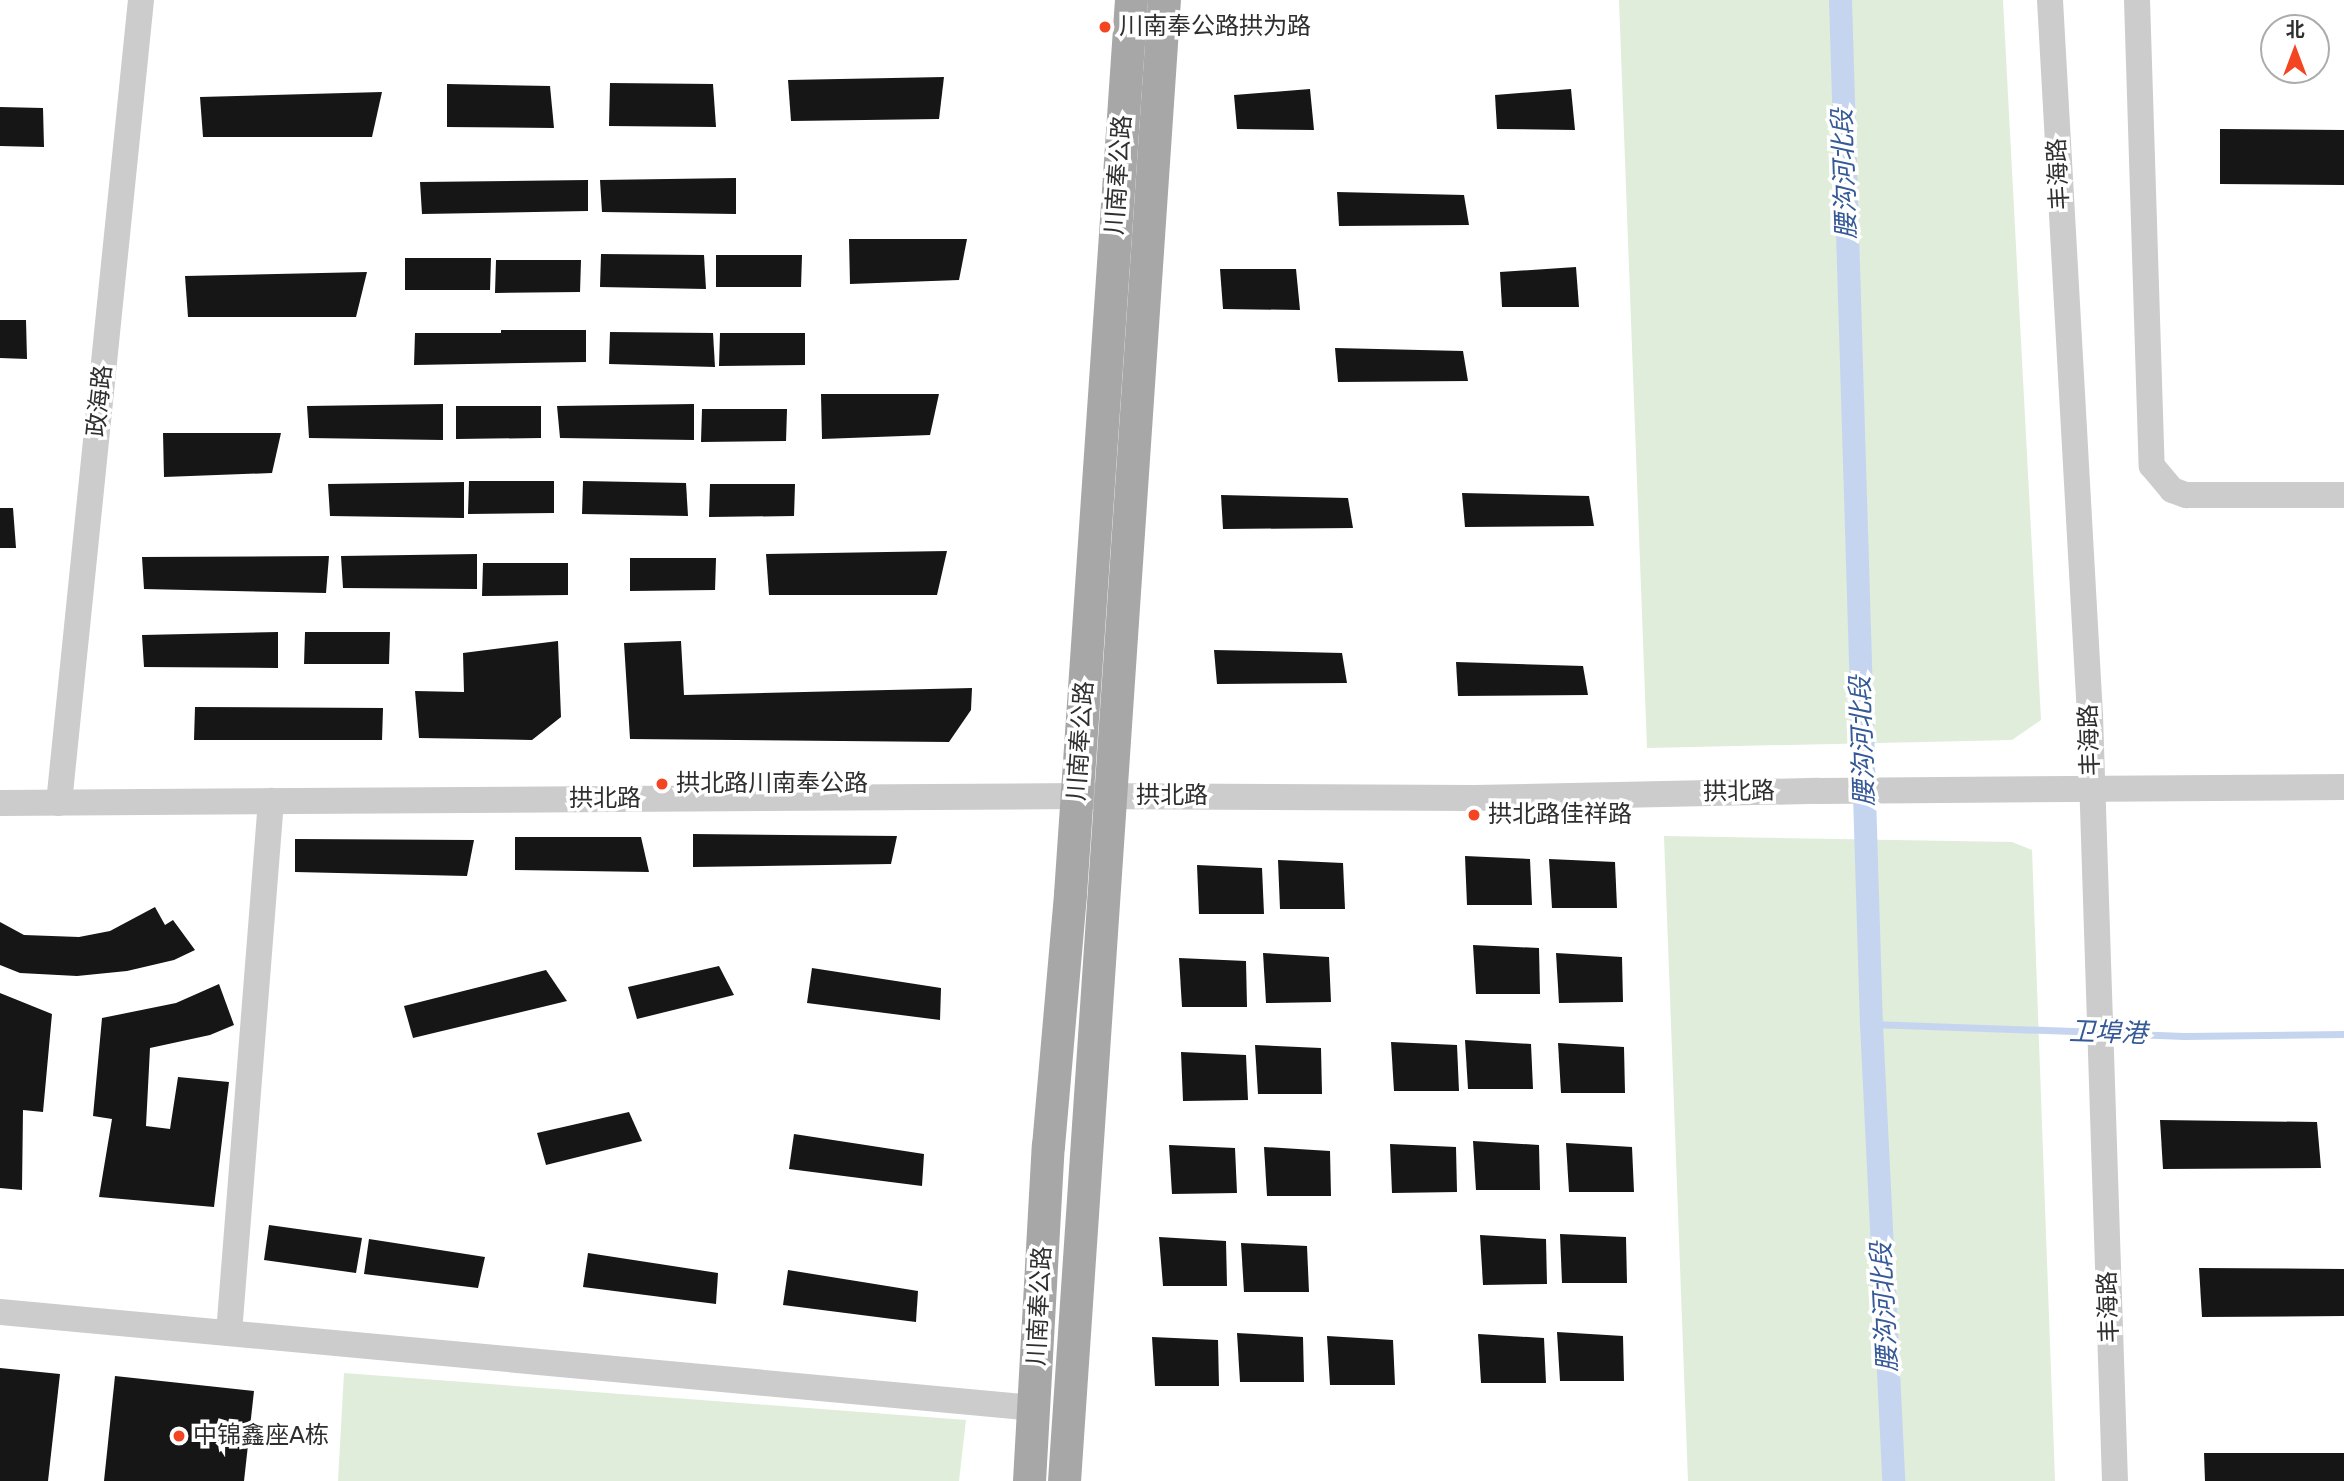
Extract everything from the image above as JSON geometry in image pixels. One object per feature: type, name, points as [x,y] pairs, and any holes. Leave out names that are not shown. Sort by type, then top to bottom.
[{"type":"main road","name":"川南奉公路","points":[[1029,1481],[1048,1146],[1077,796],[1131,0]]},
{"type":"main road","name":"川南奉公路","points":[[1064,1481],[1164,0]]},
{"type":"street","name":"政海路","points":[[59,803],[141,0]]},
{"type":"street","name":"丰海路","points":[[2050,0],[2092,789],[2115,1481]]},
{"type":"street","points":[[2137,0],[2152,466],[2172,490],[2186,495],[2344,495]]},
{"type":"street","name":"拱北路","points":[[0,803],[1077,796],[1474,798],[1818,791],[2344,788]]},
{"type":"street","points":[[229,1333],[271,801]]},
{"type":"street","points":[[0,1312],[1034,1408]]},
{"type":"green space","points":[[1619,0],[2003,0],[2041,720],[2012,740],[1647,748]]},
{"type":"green space","points":[[1664,836],[2012,842],[2032,850],[2055,1481],[1688,1481]]},
{"type":"green space","points":[[344,1373],[966,1420],[959,1481],[338,1481]]},
{"type":"building","points":[[944,77],[939,119],[791,121],[788,80]]},
{"type":"building","points":[[610,83],[713,84],[716,127],[609,126]]},
{"type":"building","points":[[447,84],[550,86],[554,128],[447,127]]},
{"type":"building","points":[[1310,89],[1314,130],[1237,129],[1234,95]]},
{"type":"building","points":[[1571,89],[1575,130],[1497,129],[1495,95]]},
{"type":"building","points":[[382,92],[372,137],[203,137],[200,97]]},
{"type":"building","points":[[0,107],[43,108],[44,147],[0,146]]},
{"type":"building","points":[[2220,129],[2344,130],[2344,185],[2220,184]]},
{"type":"building","points":[[736,178],[736,214],[602,212],[600,180]]},
{"type":"building","points":[[588,180],[588,211],[422,214],[420,182]]},
{"type":"building","points":[[1337,192],[1464,195],[1469,225],[1339,226]]},
{"type":"building","points":[[849,239],[967,239],[959,280],[850,284]]},
{"type":"building","points":[[601,254],[704,255],[706,289],[600,287]]},
{"type":"building","points":[[716,255],[802,255],[801,287],[716,287]]},
{"type":"building","points":[[405,258],[491,258],[490,290],[405,290]]},
{"type":"building","points":[[496,260],[581,260],[580,292],[495,293]]},
{"type":"building","points":[[1576,267],[1579,307],[1502,307],[1500,272]]},
{"type":"building","points":[[1220,269],[1296,269],[1300,310],[1223,309]]},
{"type":"building","points":[[367,272],[356,317],[188,317],[185,276]]},
{"type":"building","points":[[0,320],[26,320],[27,359],[0,358]]},
{"type":"building","points":[[501,330],[586,330],[586,362],[414,365],[415,333],[501,333]]},
{"type":"building","points":[[610,332],[713,333],[715,367],[609,364]]},
{"type":"building","points":[[720,333],[805,333],[805,365],[719,366]]},
{"type":"building","points":[[1335,348],[1463,351],[1468,381],[1338,382]]},
{"type":"building","points":[[821,394],[939,394],[930,435],[822,439]]},
{"type":"building","points":[[443,404],[443,440],[309,438],[307,406]]},
{"type":"building","points":[[694,404],[694,440],[560,438],[557,406]]},
{"type":"building","points":[[456,406],[541,406],[541,438],[456,439]]},
{"type":"building","points":[[702,409],[787,409],[786,441],[701,442]]},
{"type":"building","points":[[163,433],[281,433],[272,473],[164,477]]},
{"type":"building","points":[[469,481],[554,481],[554,513],[468,514]]},
{"type":"building","points":[[583,481],[686,483],[688,516],[582,514]]},
{"type":"building","points":[[464,482],[464,518],[330,516],[328,484]]},
{"type":"building","points":[[710,484],[795,484],[794,516],[709,517]]},
{"type":"building","points":[[1462,493],[1589,496],[1594,526],[1465,527]]},
{"type":"building","points":[[1221,495],[1348,498],[1353,528],[1223,529]]},
{"type":"building","points":[[0,508],[13,508],[16,548],[0,548]]},
{"type":"building","points":[[947,551],[937,595],[769,595],[766,554]]},
{"type":"building","points":[[477,554],[477,589],[343,588],[341,556]]},
{"type":"building","points":[[329,556],[326,593],[144,589],[142,557]]},
{"type":"building","points":[[630,558],[716,558],[715,590],[630,591]]},
{"type":"building","points":[[483,563],[568,563],[568,595],[482,596]]},
{"type":"building","points":[[278,632],[278,668],[144,667],[142,635]]},
{"type":"building","points":[[305,632],[390,632],[389,664],[304,664]]},
{"type":"building","points":[[558,641],[561,717],[532,740],[419,738],[415,691],[464,692],[463,653]]},
{"type":"building","points":[[681,641],[684,695],[972,688],[971,710],[949,742],[630,739],[624,643]]},
{"type":"building","points":[[1214,650],[1342,653],[1347,683],[1217,684]]},
{"type":"building","points":[[1456,662],[1583,666],[1588,695],[1458,696]]},
{"type":"building","points":[[195,707],[383,708],[382,740],[194,740]]},
{"type":"building","points":[[693,834],[897,836],[891,864],[693,867]]},
{"type":"building","points":[[515,837],[641,837],[649,872],[515,870]]},
{"type":"building","points":[[295,839],[474,840],[467,876],[295,872]]},
{"type":"building","points":[[1465,856],[1530,859],[1532,905],[1467,905]]},
{"type":"building","points":[[1549,859],[1615,862],[1617,908],[1552,908]]},
{"type":"building","points":[[1278,860],[1343,863],[1345,909],[1280,909]]},
{"type":"building","points":[[1197,865],[1262,868],[1264,914],[1199,914]]},
{"type":"building","points":[[155,907],[165,925],[173,920],[195,950],[174,960],[127,971],[77,976],[20,973],[0,965],[0,922],[24,935],[79,937],[110,931]]},
{"type":"building","points":[[1473,945],[1539,948],[1540,994],[1476,994]]},
{"type":"building","points":[[1263,953],[1329,957],[1331,1002],[1266,1003]]},
{"type":"building","points":[[1556,953],[1622,957],[1623,1002],[1559,1003]]},
{"type":"building","points":[[1179,958],[1246,961],[1247,1007],[1182,1007]]},
{"type":"building","points":[[719,966],[734,995],[637,1019],[628,987]]},
{"type":"building","points":[[812,968],[941,988],[940,1020],[807,1003]]},
{"type":"building","points":[[546,970],[567,1001],[413,1038],[404,1006]]},
{"type":"building","points":[[219,984],[234,1025],[210,1035],[150,1048],[146,1126],[170,1129],[178,1077],[229,1082],[214,1207],[99,1197],[112,1119],[93,1116],[102,1018],[176,1003]]},
{"type":"building","points":[[0,993],[52,1014],[43,1112],[23,1110],[22,1190],[0,1188]]},
{"type":"building","points":[[1465,1040],[1531,1044],[1533,1089],[1468,1089]]},
{"type":"building","points":[[1391,1042],[1457,1045],[1459,1091],[1394,1091]]},
{"type":"building","points":[[1558,1043],[1624,1047],[1625,1093],[1561,1093]]},
{"type":"building","points":[[1255,1045],[1321,1048],[1322,1094],[1258,1094]]},
{"type":"building","points":[[1181,1052],[1246,1055],[1248,1100],[1183,1101]]},
{"type":"building","points":[[629,1112],[642,1141],[546,1165],[537,1133]]},
{"type":"building","points":[[2160,1120],[2317,1122],[2321,1168],[2163,1169]]},
{"type":"building","points":[[794,1134],[924,1154],[922,1186],[789,1169]]},
{"type":"building","points":[[1473,1141],[1539,1145],[1540,1190],[1476,1190]]},
{"type":"building","points":[[1566,1143],[1632,1147],[1634,1192],[1569,1192]]},
{"type":"building","points":[[1390,1144],[1456,1147],[1457,1192],[1392,1193]]},
{"type":"building","points":[[1169,1145],[1235,1148],[1237,1193],[1172,1194]]},
{"type":"building","points":[[1264,1147],[1330,1151],[1331,1196],[1267,1196]]},
{"type":"building","points":[[269,1225],[362,1238],[356,1273],[264,1260]]},
{"type":"building","points":[[1560,1234],[1626,1237],[1627,1283],[1562,1283]]},
{"type":"building","points":[[1480,1235],[1546,1239],[1547,1284],[1483,1285]]},
{"type":"building","points":[[1159,1237],[1226,1241],[1227,1286],[1163,1286]]},
{"type":"building","points":[[369,1239],[485,1257],[478,1288],[364,1274]]},
{"type":"building","points":[[1241,1243],[1307,1246],[1309,1292],[1244,1292]]},
{"type":"building","points":[[588,1253],[718,1273],[716,1304],[583,1287]]},
{"type":"building","points":[[2199,1268],[2344,1269],[2344,1316],[2202,1317]]},
{"type":"building","points":[[788,1270],[918,1291],[916,1322],[783,1305]]},
{"type":"building","points":[[1557,1332],[1623,1336],[1624,1381],[1560,1381]]},
{"type":"building","points":[[1237,1333],[1303,1337],[1304,1382],[1240,1382]]},
{"type":"building","points":[[1478,1334],[1544,1338],[1546,1383],[1481,1383]]},
{"type":"building","points":[[1327,1336],[1393,1340],[1395,1385],[1330,1385]]},
{"type":"building","points":[[1152,1337],[1218,1340],[1219,1386],[1155,1386]]},
{"type":"building","points":[[0,1368],[60,1374],[48,1481],[0,1481]]},
{"type":"building","name":"中锦鑫座A栋","points":[[115,1376],[254,1391],[244,1481],[104,1481]]},
{"type":"building","points":[[2204,1453],[2344,1453],[2344,1481],[2205,1481]]},
{"type":"waterway","name":"腰沟河北段","points":[[1840,0],[1871,1024],[1893,1481]]},
{"type":"waterway","name":"卫埠港","points":[[1871,1024],[2095,1032]]},
{"type":"waterway","name":"卫埠港","points":[[2107,1033],[2184,1036],[2344,1034]]},
{"type":"place","name":"川南奉公路拱为路","points":[[1105,27]]},
{"type":"place","name":"拱北路川南奉公路","points":[[662,784]]},
{"type":"place","name":"拱北路佳祥路","points":[[1474,815]]},
{"type":"place","name":"中锦鑫座A栋","points":[[179,1436]]}]
